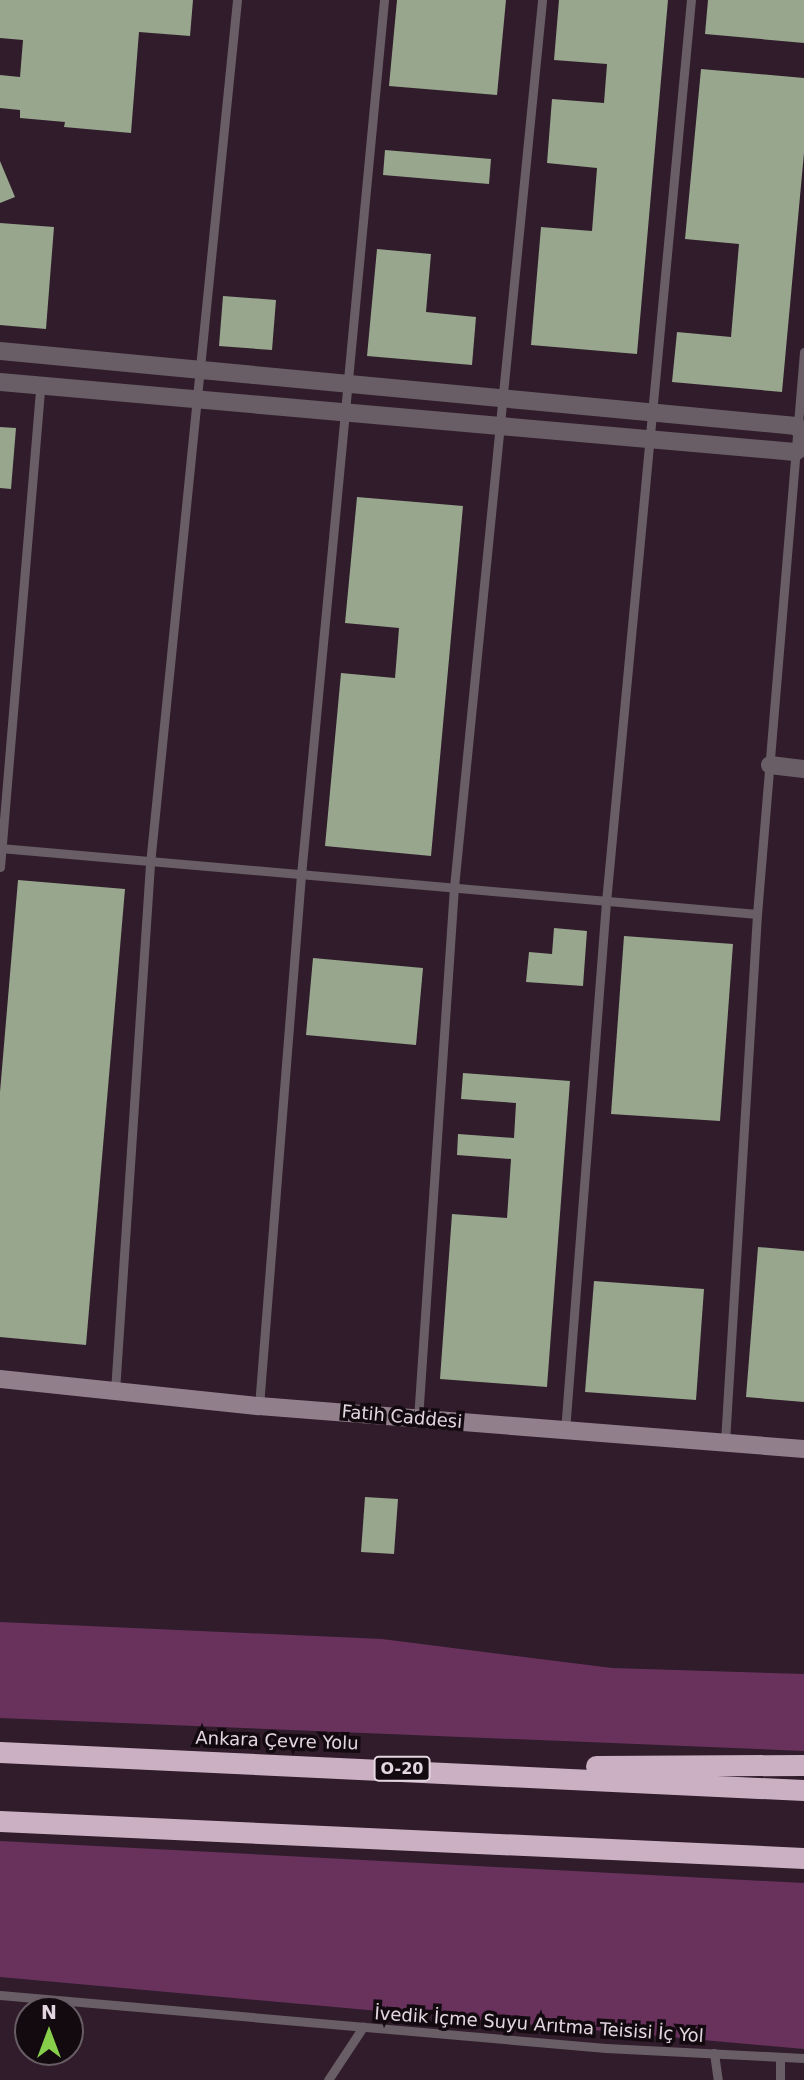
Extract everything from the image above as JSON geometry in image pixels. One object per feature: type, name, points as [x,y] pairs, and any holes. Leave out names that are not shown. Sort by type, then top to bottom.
[{"type":"highway","name":"Ankara Çevre Yolu","points":[[0,1752],[804,1790]]},
{"type":"highway","points":[[359,1767],[804,1765]]},
{"type":"highway","points":[[0,1821],[804,1858]]},
{"type":"highway","points":[[493,1842],[804,1871]]},
{"type":"street","points":[[0,351],[652,413],[800,430]]},
{"type":"street","points":[[0,382],[649,439],[800,449]]},
{"type":"street","points":[[770,765],[804,769]]},
{"type":"street","name":"Fatih Caddesi","points":[[0,1379],[259,1406],[804,1449]]},
{"type":"lane","points":[[115,1391],[150,863],[237,0]]},
{"type":"lane","points":[[259,1406],[301,874],[384,0]]},
{"type":"lane","points":[[418,1419],[454,887],[499,398],[542,0]]},
{"type":"lane","points":[[565,1431],[606,902],[691,0]]},
{"type":"lane","points":[[725,1442],[757,914],[800,449],[804,352]]},
{"type":"lane","points":[[0,867],[40,386]]},
{"type":"lane","points":[[1,848],[757,914]]},
{"type":"lane","name":"İvedik İçme Suyu Arıtma Teisisi İç Yol","points":[[0,1995],[363,2027],[804,2058]]},
{"type":"lane","name":"İvedik İçme Suyu Arıtma Teisisi İç Yol","points":[[328,2080],[363,2027]]},
{"type":"lane","name":"İvedik İçme Suyu Arıtma Teisisi İç Yol","points":[[714,2053],[718,2080]]},
{"type":"lane","points":[[780,2057],[780,2080]]},
{"type":"shaded area","points":[[0,1622],[382,1639],[612,1668],[804,1674],[804,1751],[0,1718]]},
{"type":"shaded area","points":[[0,1841],[804,1883],[804,2049],[0,1977]]},
{"type":"building","points":[[0,0],[193,0],[190,36],[139,32],[131,133],[64,127],[65,122],[20,118],[20,110],[0,108],[0,75],[20,77],[23,40],[0,38]]},
{"type":"building","points":[[397,0],[506,0],[497,95],[389,86]]},
{"type":"building","points":[[559,0],[668,0],[637,354],[531,345],[541,227],[592,231],[597,168],[547,163],[552,99],[604,103],[607,64],[554,60]]},
{"type":"building","points":[[708,0],[804,0],[804,43],[705,34]]},
{"type":"building","points":[[701,69],[804,78],[804,153],[782,392],[672,382],[677,332],[731,337],[739,244],[685,239]]},
{"type":"building","points":[[385,150],[491,159],[489,184],[383,175]]},
{"type":"building","points":[[0,161],[15,197],[0,203]]},
{"type":"building","points":[[0,223],[54,227],[46,329],[0,325]]},
{"type":"building","points":[[377,249],[431,254],[426,312],[476,317],[472,365],[367,356]]},
{"type":"building","points":[[223,296],[276,300],[272,350],[219,346]]},
{"type":"building","points":[[0,427],[16,428],[11,489],[0,488]]},
{"type":"building","points":[[357,497],[463,506],[431,856],[325,846],[341,673],[395,678],[399,628],[345,623]]},
{"type":"building","points":[[18,880],[125,889],[86,1345],[0,1337],[0,1092]]},
{"type":"building","points":[[554,928],[587,931],[583,986],[526,982],[529,952],[552,954]]},
{"type":"building","points":[[624,936],[733,944],[720,1121],[611,1114]]},
{"type":"building","points":[[313,958],[423,968],[416,1045],[306,1035]]},
{"type":"building","points":[[463,1073],[570,1081],[547,1387],[440,1379],[452,1214],[507,1218],[511,1159],[457,1155],[458,1134],[514,1138],[516,1103],[461,1099]]},
{"type":"building","points":[[758,1247],[804,1251],[804,1402],[746,1397]]},
{"type":"building","points":[[594,1281],[704,1289],[696,1400],[585,1392]]},
{"type":"building","points":[[365,1497],[398,1499],[394,1554],[361,1552]]}]
